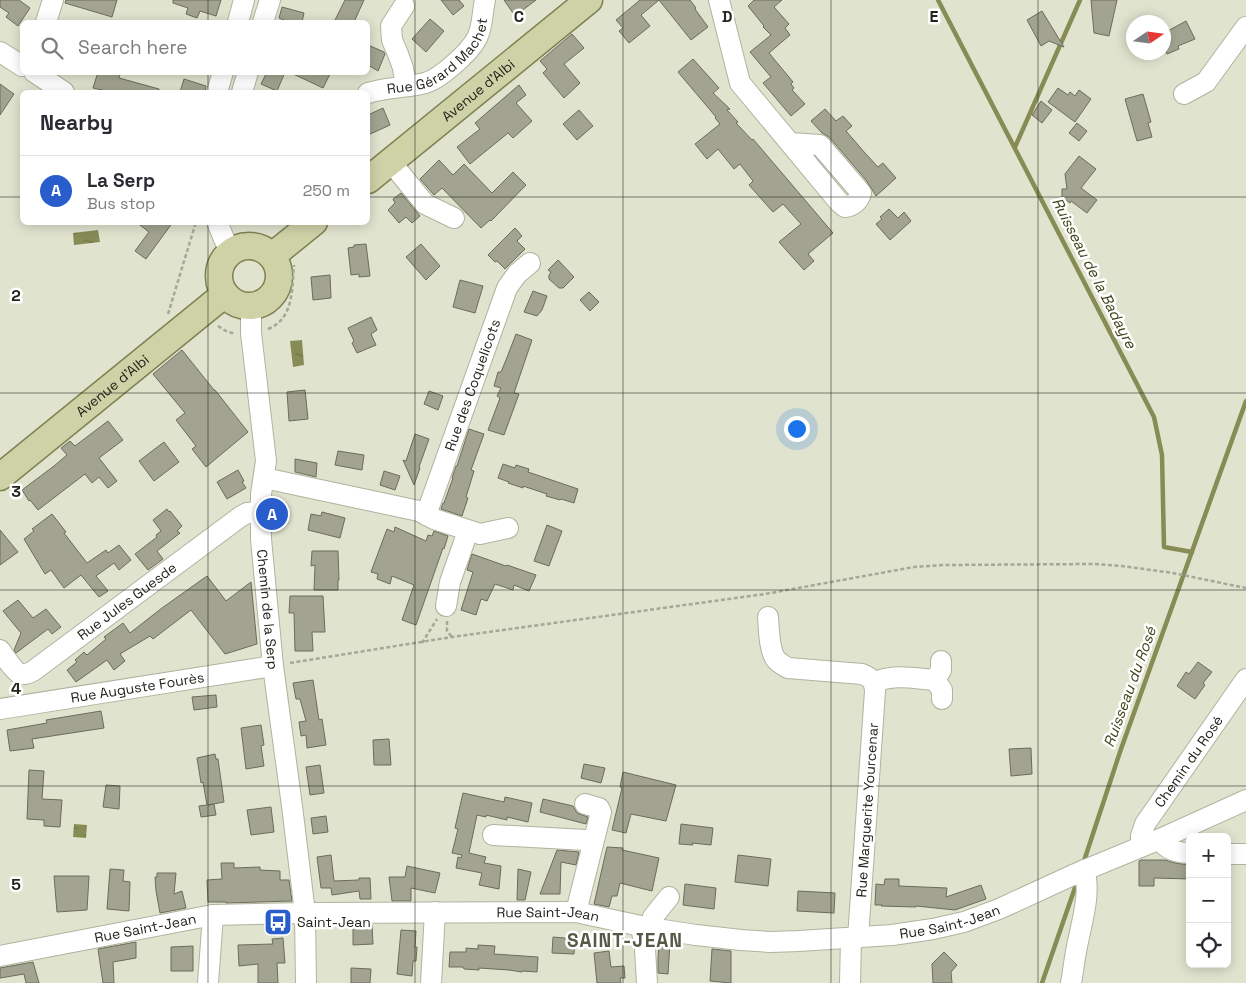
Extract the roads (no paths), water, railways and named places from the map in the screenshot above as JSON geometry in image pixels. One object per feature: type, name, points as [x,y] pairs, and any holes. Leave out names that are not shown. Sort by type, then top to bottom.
[{"type":"main road","name":"Avenue d'Albi","points":[[370,178],[589,0]]},
{"type":"main road","points":[[284,258],[257,247],[238,247],[224,258],[220,266],[220,284],[225,294],[243,306],[260,304],[268,299],[278,283],[277,265],[284,258],[312,225]]},
{"type":"main road","name":"Avenue d'Albi","points":[[0,477],[225,294]]},
{"type":"street","points":[[47,20],[53,0]]},
{"type":"street","points":[[239,20],[244,0]]},
{"type":"street","points":[[264,20],[270,0]]},
{"type":"street","name":"Rue Gérard Machet","points":[[370,93],[427,83],[452,67],[471,48],[478,37],[485,0]]},
{"type":"street","points":[[719,0],[740,83],[790,143]]},
{"type":"street","points":[[404,6],[391,26],[392,40],[403,68],[406,86]]},
{"type":"street","points":[[1184,94],[1206,82],[1246,27]]},
{"type":"street","points":[[0,52],[20,65]]},
{"type":"street","points":[[38,75],[61,90]]},
{"type":"street","points":[[218,90],[222,75]]},
{"type":"street","points":[[243,90],[247,75]]},
{"type":"street","points":[[390,161],[425,204],[454,218]]},
{"type":"street","points":[[219,225],[225,241],[232,251]]},
{"type":"street","name":"Rue des Coquelicots","points":[[426,515],[507,288],[517,274],[530,263]]},
{"type":"street","name":"Chemin de la Serp","points":[[251,306],[251,333],[266,461],[262,494],[261,540],[273,666],[305,913],[306,983]]},
{"type":"street","points":[[264,478],[419,511],[434,519],[480,534],[508,528]]},
{"type":"street","name":"Rue Jules Guesde","points":[[0,650],[20,674],[27,674],[33,671],[240,517],[261,512]]},
{"type":"street","points":[[446,606],[450,582],[468,531]]},
{"type":"street","points":[[768,617],[772,650],[775,658],[788,668],[862,674],[870,677],[874,683],[893,677],[940,680]]},
{"type":"street","name":"Rue Auguste Fourès","points":[[0,709],[273,666]]},
{"type":"street","name":"Chemin du Rosé","points":[[1141,847],[1141,836],[1145,824],[1246,679]]},
{"type":"street","name":"Rue Marguerite Yourcenar","points":[[850,983],[875,691],[874,683]]},
{"type":"street","name":"Rue Saint-Jean","points":[[0,956],[213,915],[576,912],[646,927],[696,935],[770,942],[892,935],[964,922],[999,909],[1246,800]]},
{"type":"street","points":[[576,912],[601,812],[600,808],[584,804]]},
{"type":"street","points":[[493,835],[586,840],[593,842]]},
{"type":"street","points":[[1160,839],[1162,844],[1169,848],[1186,852]]},
{"type":"street","points":[[1231,854],[1246,854]]},
{"type":"street","points":[[1071,983],[1085,905],[1086,869]]},
{"type":"street","points":[[647,983],[646,927],[655,912],[669,896]]},
{"type":"street","points":[[431,983],[436,912]]},
{"type":"street","points":[[208,983],[213,915]]},
{"type":"water","points":[[98,230],[100,242],[74,245],[73,233]]},
{"type":"water","points":[[302,340],[304,365],[293,367],[290,341]]},
{"type":"water","points":[[74,824],[87,825],[86,838],[73,837]]},
{"type":"waterway","name":"Ruisseau de la Badayre","points":[[938,0],[1154,417],[1162,455],[1164,547],[1192,552]]},
{"type":"waterway","points":[[1015,147],[1080,0]]},
{"type":"waterway","name":"Ruisseau du Rosé","points":[[1083,864],[1121,749],[1246,401]]},
{"type":"waterway","name":"Ruisseau du Rosé","points":[[1042,983],[1078,879]]},
{"type":"place","name":"La Serp","points":[[272,514]]},
{"type":"place","name":"Saint-Jean","points":[[278,922]]},
{"type":"district","name":"SAINT-JEAN","points":[[625,940]]}]
